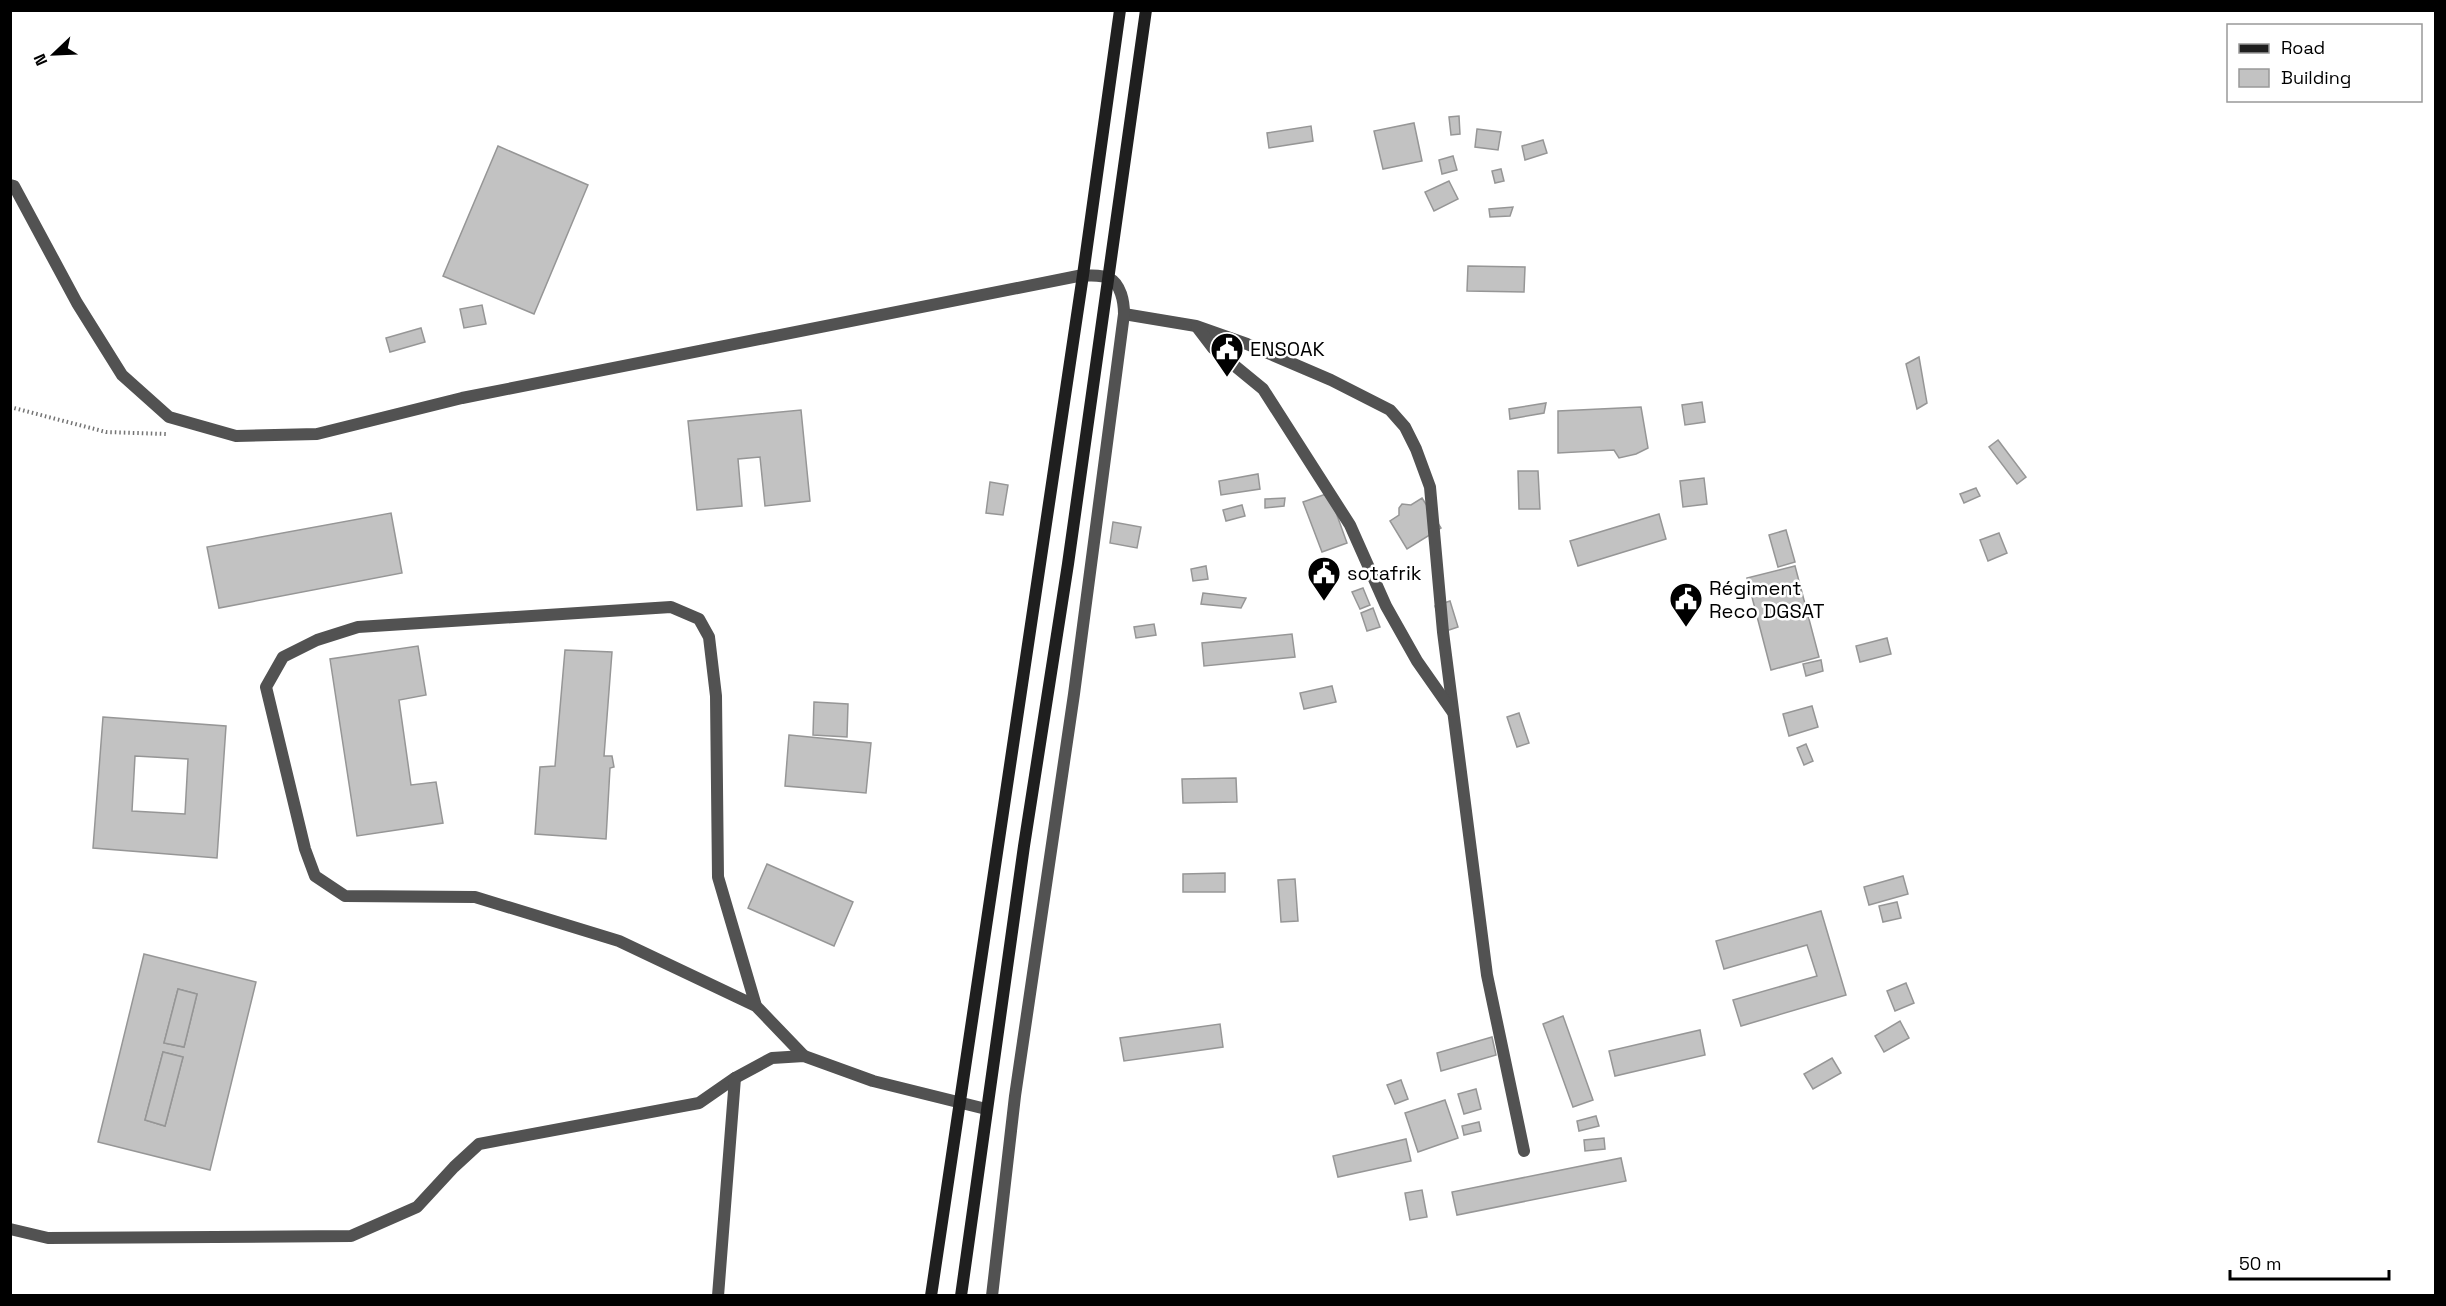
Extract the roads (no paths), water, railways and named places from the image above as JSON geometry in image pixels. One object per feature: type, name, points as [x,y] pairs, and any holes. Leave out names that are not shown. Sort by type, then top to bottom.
[{"type":"street","points":[[931,1296],[1083,275],[1120,10]]},
{"type":"street","points":[[961,1296],[986,1109],[1146,10]]},
{"type":"street","points":[[12,182],[77,303],[122,375],[170,417],[236,436],[317,434],[462,398],[1083,275],[1108,278],[1117,287],[1124,300],[1124,314],[1074,694],[1015,1096],[992,1296]]},
{"type":"street","points":[[1124,314],[1196,326],[1247,344],[1331,380],[1390,410],[1405,427],[1416,449],[1430,488],[1443,632],[1487,975],[1524,1151]]},
{"type":"street","points":[[1196,326],[1213,348],[1263,389],[1350,525],[1386,606],[1417,662],[1454,712]]},
{"type":"street","points":[[756,1006],[718,877],[716,696],[709,637],[699,619],[671,607],[358,627],[317,640],[283,657],[266,687],[305,849],[315,876],[345,896],[475,897],[619,941],[756,1006],[804,1056]]},
{"type":"street","points":[[10,1228],[48,1238],[351,1236],[417,1207],[454,1167],[480,1144],[699,1103],[735,1078],[772,1058],[804,1056],[873,1080],[986,1109]]},
{"type":"street","points":[[718,1296],[735,1078]]},
{"type":"place","name":"ENSOAK","points":[[1227,378]]},
{"type":"place","name":"sotafrik","points":[[1324,602]]},
{"type":"place","name":"Régiment Reco DGSAT","points":[[1686,628]]}]
